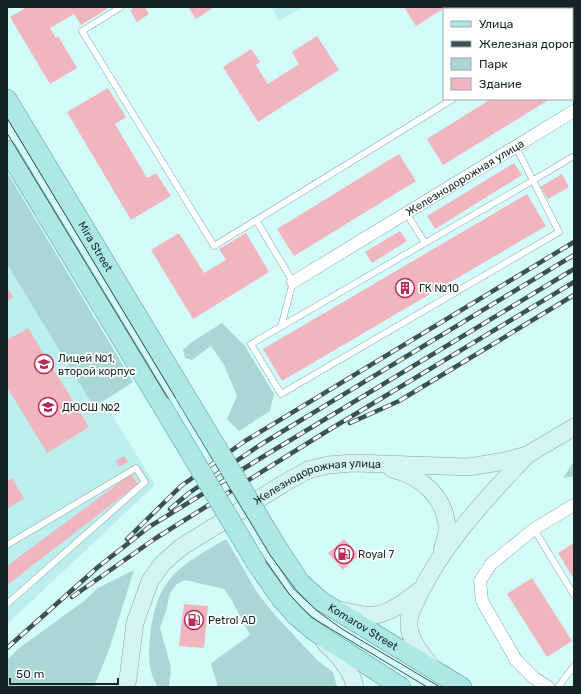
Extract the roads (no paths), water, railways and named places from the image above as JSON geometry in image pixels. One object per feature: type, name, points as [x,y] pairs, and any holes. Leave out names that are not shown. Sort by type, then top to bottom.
[{"type":"main road","name":"Mira Street","points":[[7,100],[279,550]]},
{"type":"main road","points":[[7,150],[256,563],[281,599],[295,616],[314,631],[401,687]]},
{"type":"main road","name":"Железнодорожная улица","points":[[132,649],[135,623],[150,581],[162,564],[180,548],[276,488],[308,470],[328,465],[354,463],[469,467],[505,461],[528,455],[574,427]]},
{"type":"main road","points":[[436,672],[417,649],[409,627],[411,611],[441,555],[468,519],[528,455]]},
{"type":"main road","points":[[354,463],[402,472],[420,480],[431,490],[440,503],[446,523],[447,530],[441,555]]},
{"type":"main road","name":"Komarov Street","points":[[279,550],[300,582],[321,601],[462,687]]},
{"type":"main road","points":[[331,608],[364,615],[380,615],[402,604],[422,588]]},
{"type":"main road","points":[[314,631],[337,655],[355,687]]},
{"type":"main road","points":[[126,687],[132,649]]},
{"type":"main road","points":[[132,649],[134,670],[139,687]]},
{"type":"street","name":"Железнодорожная улица","points":[[293,282],[574,111]]},
{"type":"street","points":[[548,687],[534,678],[516,660],[482,601],[480,581],[491,564],[534,529],[574,505]]},
{"type":"lane","points":[[121,7],[82,31],[214,246],[451,100]]},
{"type":"lane","points":[[516,147],[532,181],[559,232],[281,394],[251,344],[532,181],[574,156]]},
{"type":"lane","points":[[406,213],[425,243]]},
{"type":"lane","points":[[256,220],[293,282],[281,327]]},
{"type":"lane","points":[[7,545],[136,468],[145,482],[7,604]]},
{"type":"lane","points":[[534,529],[574,595]]},
{"type":"lane","points":[[558,687],[574,666]]},
{"type":"tram line","points":[[7,118],[270,555],[296,590],[316,610],[342,629],[440,687]]},
{"type":"tram line","points":[[7,133],[264,559],[289,594],[311,617],[427,687]]},
{"type":"railway","points":[[127,539],[181,486],[245,441],[574,242]]},
{"type":"railway","points":[[170,509],[189,493],[260,445],[574,255]]},
{"type":"railway","points":[[7,648],[98,567],[149,527],[574,269]]},
{"type":"railway","points":[[72,597],[156,538],[319,436],[574,282]]},
{"type":"railway","points":[[350,423],[399,401],[574,295]]},
{"type":"place","name":"ГК №10","points":[[405,288]]},
{"type":"place","name":"Лицей №1, второй корпус","points":[[44,364]]},
{"type":"place","name":"ДЮСШ №2","points":[[48,407]]},
{"type":"place","name":"Royal 7","points":[[344,554]]},
{"type":"place","name":"Petrol AD","points":[[194,620]]}]
